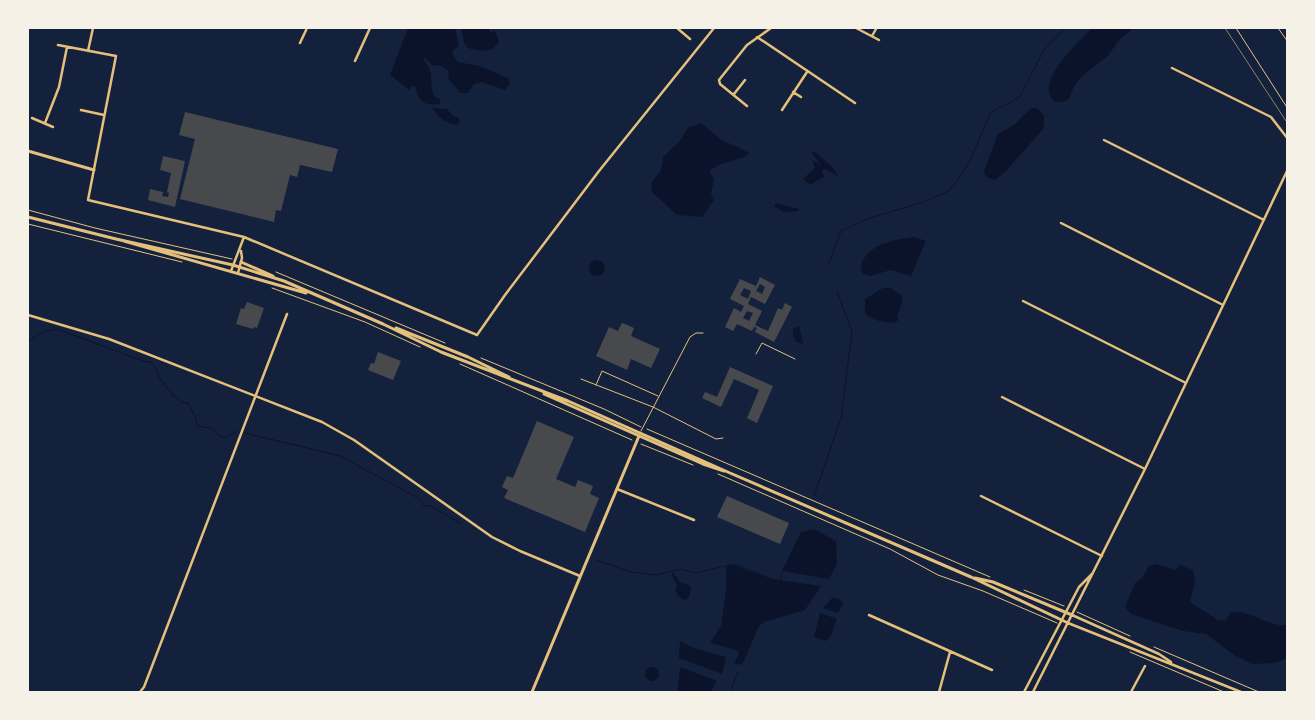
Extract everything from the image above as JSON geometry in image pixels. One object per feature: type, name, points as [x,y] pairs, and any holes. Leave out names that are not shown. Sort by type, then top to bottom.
[{"type":"street","points":[[88,51],[93,28]]},
{"type":"street","points":[[300,43],[307,28]]},
{"type":"street","points":[[355,61],[370,28]]},
{"type":"street","points":[[677,28],[690,39]]},
{"type":"street","points":[[683,32],[687,28]]},
{"type":"street","points":[[58,45],[116,56],[88,200],[244,237],[477,335],[599,171],[714,28]]},
{"type":"street","points":[[748,106],[720,84],[721,76],[744,48],[771,28]]},
{"type":"street","points":[[856,28],[879,40]]},
{"type":"street","points":[[872,36],[876,29]]},
{"type":"street","points":[[757,37],[855,103]]},
{"type":"street","points":[[44,123],[59,86],[67,47]]},
{"type":"street","points":[[1172,68],[1271,117],[1288,139]]},
{"type":"street","points":[[782,110],[807,72]]},
{"type":"street","points":[[733,95],[745,80]]},
{"type":"street","points":[[793,92],[800,97]]},
{"type":"street","points":[[81,110],[105,115]]},
{"type":"street","points":[[32,118],[53,127]]},
{"type":"street","points":[[1104,140],[1264,220]]},
{"type":"street","points":[[28,151],[94,170]]},
{"type":"street","points":[[1034,692],[1145,469],[1288,169]]},
{"type":"street","points":[[28,217],[233,265],[278,279]]},
{"type":"street","points":[[1061,223],[1223,305]]},
{"type":"street","points":[[231,271],[244,237]]},
{"type":"street","points":[[116,239],[313,295]]},
{"type":"street","points":[[238,273],[241,262],[241,249]]},
{"type":"street","points":[[241,262],[383,324],[441,352],[568,401],[641,432],[971,577],[1068,623],[1157,660],[1175,664]]},
{"type":"street","points":[[1023,301],[1186,382]]},
{"type":"street","points":[[140,692],[148,678],[287,314]]},
{"type":"street","points":[[28,315],[109,339],[322,422],[354,440],[492,537],[582,577]]},
{"type":"street","points":[[534,389],[560,403],[703,464],[730,472]]},
{"type":"street","points":[[1002,397],[1145,469]]},
{"type":"street","points":[[532,692],[582,577],[638,436]]},
{"type":"street","points":[[617,489],[694,520]]},
{"type":"street","points":[[981,496],[1102,556]]},
{"type":"street","points":[[1024,692],[1079,587],[1093,573]]},
{"type":"street","points":[[971,577],[993,582],[1072,615],[1159,654],[1175,664],[1241,692]]},
{"type":"street","points":[[868,615],[992,670]]},
{"type":"street","points":[[939,692],[950,652]]},
{"type":"street","points":[[1131,692],[1145,666]]},
{"type":"lane","points":[[638,436],[690,337],[703,334]]},
{"type":"lane","points":[[756,354],[762,343],[795,359]]},
{"type":"lane","points":[[596,385],[602,371],[659,396]]},
{"type":"lane","points":[[581,379],[653,407],[716,439],[723,438]]},
{"type":"path","points":[[1236,28],[1288,109]]},
{"type":"path","points":[[1278,28],[1288,42]]},
{"type":"water","points":[[408,28],[455,28],[459,47],[455,48],[452,53],[458,62],[480,66],[508,78],[510,83],[505,90],[482,82],[474,84],[468,93],[460,93],[448,78],[449,71],[442,66],[432,65],[425,58],[424,60],[431,74],[434,96],[440,99],[440,104],[423,102],[418,96],[415,86],[412,86],[409,90],[390,75]]},
{"type":"water","points":[[461,28],[490,28],[489,32],[495,31],[499,41],[490,50],[482,51],[468,48],[464,43]]},
{"type":"water","points":[[1092,28],[1134,28],[1120,39],[1108,56],[1083,75],[1074,86],[1069,99],[1063,102],[1055,102],[1049,94],[1049,84],[1053,74],[1060,63]]},
{"type":"water","points":[[432,108],[447,109],[453,116],[458,117],[460,121],[456,125],[449,122],[440,117]]},
{"type":"water","points":[[1031,108],[1037,108],[1044,115],[1044,128],[1006,171],[995,180],[986,177],[984,171],[998,134],[1015,124]]},
{"type":"water","points":[[701,123],[722,140],[750,153],[709,171],[714,179],[711,194],[714,200],[702,217],[677,215],[652,192],[651,183],[661,170],[663,157],[679,142],[688,128]]},
{"type":"water","points":[[811,152],[815,152],[833,168],[838,176],[824,169],[822,171],[824,177],[810,185],[803,179],[815,168],[812,160],[821,165]]},
{"type":"water","points":[[776,203],[799,209],[798,211],[784,212],[774,206]]},
{"type":"water","points":[[914,237],[926,241],[911,276],[891,270],[870,276],[862,273],[861,264],[870,251],[891,241]]},
{"type":"water","points":[[597,260],[603,262],[605,268],[603,274],[597,276],[591,274],[589,268],[591,262]]},
{"type":"water","points":[[883,288],[891,288],[901,295],[903,301],[897,316],[898,320],[895,323],[875,320],[865,313],[865,299]]},
{"type":"water","points":[[799,326],[803,344],[797,342],[793,336],[793,329]]},
{"type":"water","points":[[814,529],[836,541],[837,564],[829,579],[782,571],[801,532]]},
{"type":"water","points":[[1155,564],[1176,570],[1180,565],[1193,570],[1195,582],[1190,602],[1218,620],[1226,620],[1231,612],[1239,612],[1273,624],[1287,625],[1287,658],[1275,663],[1252,664],[1234,655],[1206,634],[1183,631],[1131,614],[1125,607],[1135,583],[1142,578],[1148,567]]},
{"type":"water","points":[[733,565],[771,579],[821,586],[805,610],[764,622],[759,626],[742,665],[734,663],[739,654],[737,650],[710,643],[721,626],[726,590],[726,567]]},
{"type":"water","points":[[673,572],[680,582],[691,586],[690,595],[686,600],[680,598],[675,590],[677,585],[671,574]]},
{"type":"water","points":[[833,597],[842,601],[843,604],[838,613],[823,608]]},
{"type":"water","points":[[820,613],[837,619],[830,638],[825,641],[814,637]]},
{"type":"water","points":[[680,641],[693,648],[726,657],[722,674],[679,658]]},
{"type":"water","points":[[649,667],[655,667],[659,674],[655,681],[649,681],[645,677],[645,671]]},
{"type":"water","points":[[680,667],[717,681],[711,692],[677,692]]},
{"type":"building","points":[[185,112],[338,149],[332,172],[300,165],[297,177],[290,175],[281,211],[276,210],[274,222],[180,199],[195,139],[179,135]]},
{"type":"building","points":[[163,156],[185,161],[175,207],[148,200],[150,189],[163,192],[162,196],[168,197],[169,193],[167,192],[171,173],[160,170]]},
{"type":"building","points":[[760,277],[775,285],[765,304],[751,297],[748,304],[762,311],[755,325],[768,331],[778,308],[782,310],[785,303],[792,307],[774,342],[755,332],[757,328],[754,327],[752,331],[737,324],[733,331],[725,327],[734,308],[741,312],[744,306],[730,299],[740,279],[756,286]],"holes":[[[760,284],[765,287],[762,294],[756,291]],[[744,288],[751,291],[748,299],[740,295]],[[747,311],[753,313],[749,321],[743,318]]]},
{"type":"building","points":[[247,302],[264,308],[257,328],[254,327],[253,329],[236,324],[241,308],[244,309]]},
{"type":"building","points":[[622,323],[634,328],[631,336],[660,349],[651,368],[631,359],[627,370],[596,356],[609,327],[618,331]]},
{"type":"building","points":[[378,352],[401,361],[393,380],[368,370],[371,363],[374,364]]},
{"type":"building","points":[[730,367],[773,386],[757,423],[747,418],[759,390],[734,379],[721,407],[702,398],[705,392],[717,397]]},
{"type":"building","points":[[537,421],[574,437],[556,479],[575,487],[578,480],[593,486],[590,494],[599,498],[585,532],[504,498],[508,490],[502,487],[507,476],[513,478]]},
{"type":"building","points":[[727,496],[789,523],[780,544],[717,517]]},
{"type":"waterway","points":[[829,263],[841,231],[870,218],[920,203],[947,192],[960,177],[970,160],[991,112],[1019,98],[1044,50],[1066,28]]},
{"type":"waterway","points":[[814,496],[841,418],[852,332],[837,291]]},
{"type":"waterway","points":[[28,341],[43,332],[57,329],[143,361],[151,362],[173,396],[176,396],[181,402],[188,403],[196,418],[197,426],[211,428],[223,437],[238,431]]},
{"type":"waterway","points":[[245,433],[340,456],[422,500],[423,505],[431,506],[461,524]]},
{"type":"waterway","points":[[596,560],[631,572],[657,575],[680,569],[695,573],[734,564],[774,580]]},
{"type":"waterway","points":[[780,581],[783,570]]},
{"type":"waterway","points":[[730,692],[738,672]]},
{"type":"railway","points":[[1225,28],[1288,124]]}]
